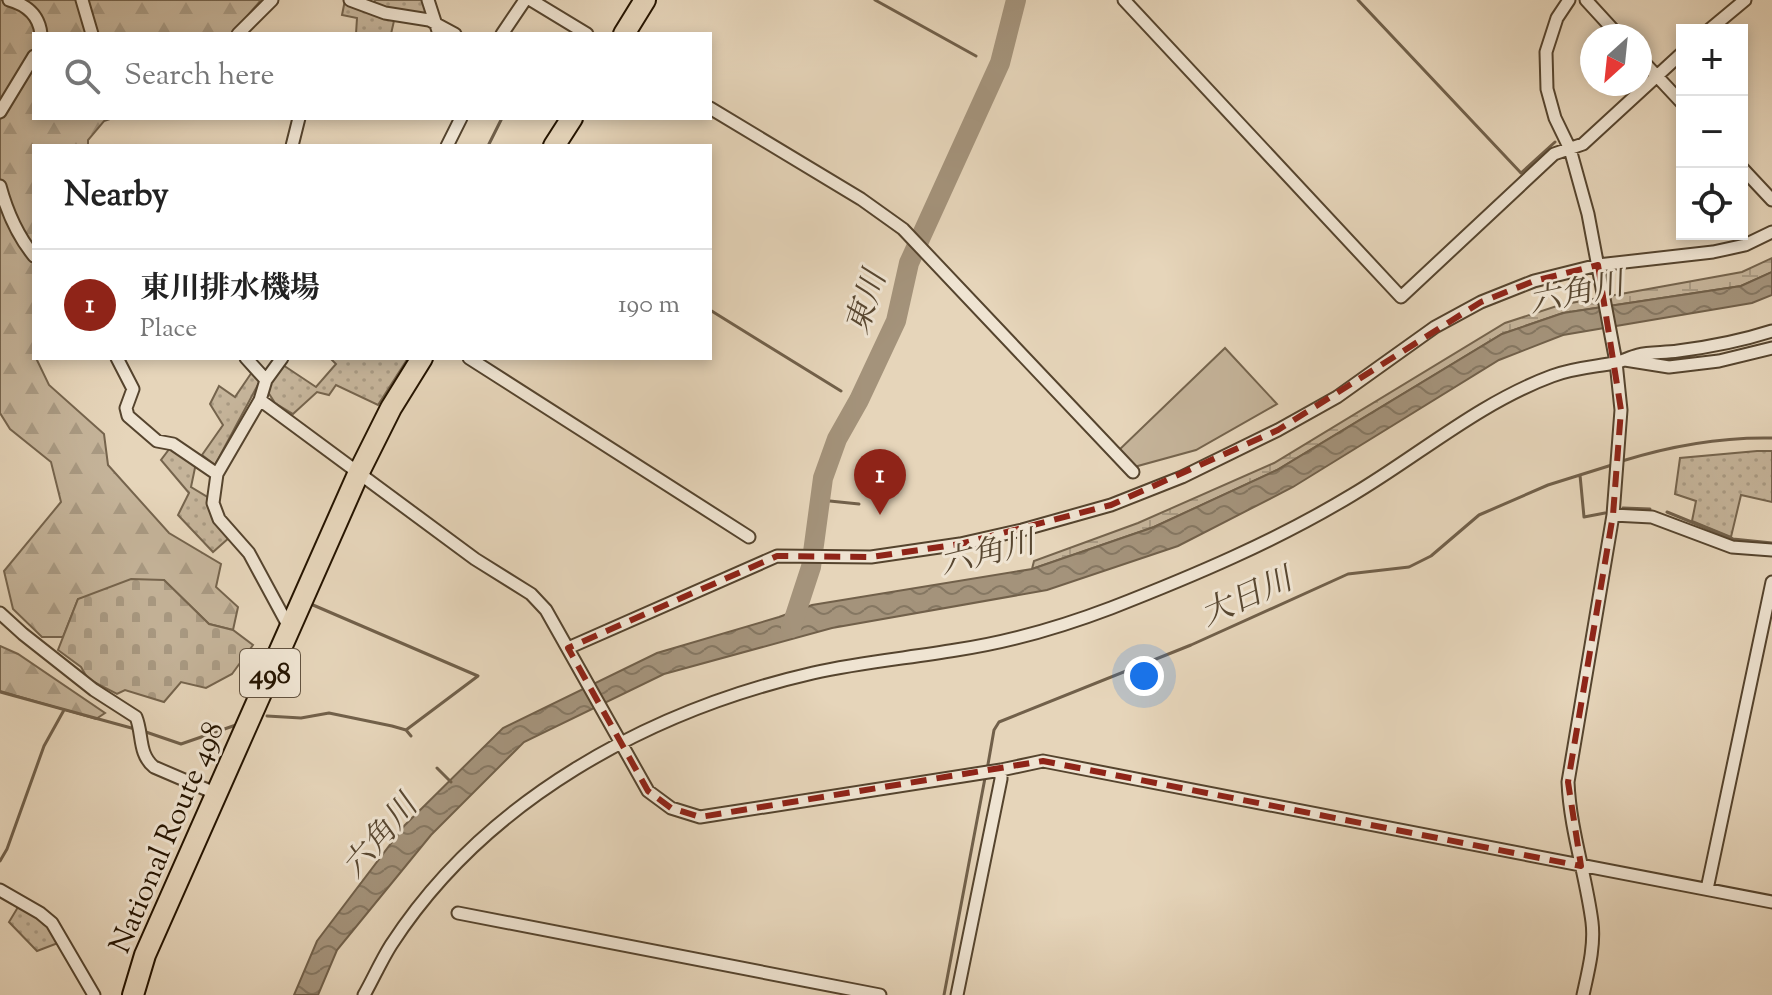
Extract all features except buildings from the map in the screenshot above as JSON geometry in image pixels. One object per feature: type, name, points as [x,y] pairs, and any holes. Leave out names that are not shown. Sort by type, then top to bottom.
[{"type":"highway","points":[[625,32],[645,0]]},
{"type":"highway","points":[[555,144],[571,120]]},
{"type":"highway","name":"National Route 498","points":[[133,995],[145,955],[359,472],[391,408],[421,360]]},
{"type":"street","points":[[9,0],[29,8],[36,16],[40,32]]},
{"type":"street","points":[[82,0],[91,32]]},
{"type":"street","points":[[240,32],[272,0]]},
{"type":"street","points":[[350,0],[385,13],[429,20],[438,29]]},
{"type":"street","points":[[428,0],[438,29]]},
{"type":"street","points":[[504,32],[528,0],[584,32]]},
{"type":"street","points":[[1124,0],[1401,297],[1554,154],[1583,144],[1676,58]]},
{"type":"street","points":[[1569,0],[1550,36],[1545,71],[1555,118],[1570,149],[1588,214],[1618,359],[1621,410],[1613,515],[1568,782],[1569,809],[1593,924],[1583,995]]},
{"type":"street","points":[[1586,0],[1608,24]]},
{"type":"street","points":[[1716,24],[1745,0]]},
{"type":"street","points":[[0,112],[32,59]]},
{"type":"street","points":[[1652,71],[1676,97]]},
{"type":"street","points":[[712,109],[861,199],[908,235],[1133,472]]},
{"type":"street","points":[[292,144],[298,120]]},
{"type":"street","points":[[448,144],[460,120]]},
{"type":"street","points":[[1748,174],[1772,200]]},
{"type":"street","points":[[0,186],[3,203],[21,240],[32,254]]},
{"type":"street","points":[[569,651],[777,556],[871,557],[960,544],[1111,505],[1182,477],[1278,430],[1337,397],[1435,327],[1481,302],[1534,281],[1713,252],[1745,245],[1772,232]]},
{"type":"street","points":[[364,995],[404,926],[459,861],[537,795],[619,742],[701,705],[810,673],[989,644],[1053,628],[1111,608],[1197,573],[1303,523],[1463,423],[1537,383],[1577,368],[1635,355],[1712,346],[1772,331]]},
{"type":"street","points":[[1618,359],[1669,367],[1719,361],[1772,348]]},
{"type":"street","points":[[118,360],[133,389],[126,408],[128,416],[157,441],[173,444],[217,474]]},
{"type":"street","points":[[248,360],[266,380]]},
{"type":"street","points":[[281,360],[266,380],[260,400],[217,474],[213,503],[219,519],[249,553],[289,627]]},
{"type":"street","points":[[472,360],[749,537]]},
{"type":"street","points":[[260,400],[475,559],[531,594],[546,610],[648,791],[671,808],[700,817],[1043,761],[1772,902]]},
{"type":"street","points":[[1613,515],[1652,517],[1732,547],[1772,550]]},
{"type":"street","points":[[1707,889],[1772,582]]},
{"type":"street","points":[[0,613],[94,690],[136,717],[147,762],[217,794]]},
{"type":"street","points":[[957,995],[1001,770]]},
{"type":"street","points":[[0,890],[52,923],[94,995]]},
{"type":"street","points":[[458,913],[880,995]]},
{"type":"highlighted area","points":[[1598,265],[1621,410],[1613,515],[1568,782],[1581,866],[1043,761],[700,817],[671,808],[648,791],[568,648],[777,556],[871,557],[960,544],[1111,505],[1278,430],[1481,302],[1534,281]]},
{"type":"green space","points":[[0,0],[261,0],[234,32],[32,32],[32,120],[107,120],[88,140],[88,144],[32,144],[32,360],[37,360],[49,385],[104,434],[108,465],[169,533],[221,564],[216,587],[238,607],[233,630],[209,624],[164,580],[78,599],[63,637],[42,637],[13,609],[4,571],[61,502],[51,462],[10,429],[0,413]]},
{"type":"green space","points":[[345,0],[371,4],[376,0],[422,0],[428,15],[396,12],[391,32],[356,32],[357,18],[342,15]]},
{"type":"green space","points":[[1772,258],[1772,272],[1741,286],[1563,313],[1502,334],[1277,470],[1154,527],[1032,569],[1034,561],[1138,523],[1274,463],[1505,323],[1560,305],[1742,272]]},
{"type":"green space","points":[[1225,348],[1277,404],[1196,450],[1134,467],[1119,450]]},
{"type":"green space","points":[[332,360],[407,360],[378,405],[336,385],[329,395],[317,392],[293,414],[275,403],[266,389],[283,365],[316,387],[336,364]]},
{"type":"green space","points":[[252,372],[260,381],[215,465],[202,455],[223,425],[210,404],[219,386],[235,397]]},
{"type":"green space","points":[[170,448],[196,463],[191,487],[209,498],[214,522],[230,537],[213,552],[178,515],[189,493],[161,460]]},
{"type":"green space","points":[[1772,451],[1772,502],[1741,495],[1731,537],[1692,521],[1696,501],[1675,494],[1680,458]]},
{"type":"green space","points":[[131,579],[164,580],[209,624],[233,630],[253,645],[232,674],[206,688],[181,682],[164,702],[125,690],[117,694],[88,679],[81,667],[58,650],[78,599]]},
{"type":"green space","points":[[0,646],[18,654],[105,713],[96,719],[0,691]]},
{"type":"green space","points":[[18,907],[45,923],[58,943],[37,951],[9,922]]},
{"type":"water","points":[[1772,272],[1772,295],[1752,303],[1563,335],[1499,360],[1293,487],[1178,546],[1047,590],[832,628],[664,674],[524,742],[431,835],[337,950],[318,995],[294,995],[317,941],[405,825],[503,728],[657,653],[812,605],[1032,569],[1154,527],[1277,470],[1502,334],[1563,313],[1741,286]]},
{"type":"waterway","points":[[875,0],[976,56]]},
{"type":"waterway","name":"東川","points":[[791,628],[811,567],[823,478],[837,439],[896,321],[909,263],[1000,63],[1016,0]]},
{"type":"waterway","points":[[1358,0],[1521,173],[1555,142]]},
{"type":"waterway","points":[[489,144],[501,120]]},
{"type":"waterway","points":[[712,311],[841,391]]},
{"type":"waterway","name":"大日川","points":[[1622,461],[1696,444],[1772,438]]},
{"type":"waterway","name":"大日川","points":[[987,770],[994,730],[999,722],[1191,645],[1348,574],[1409,567],[1431,556],[1479,515],[1548,485],[1615,464]]},
{"type":"waterway","points":[[1580,475],[1584,517],[1605,513]]},
{"type":"waterway","points":[[820,500],[859,504]]},
{"type":"waterway","points":[[1623,508],[1650,509]]},
{"type":"waterway","points":[[1667,512],[1733,539],[1772,543]]},
{"type":"waterway","points":[[313,605],[478,676],[406,730]]},
{"type":"waterway","points":[[0,692],[135,729]]},
{"type":"waterway","points":[[0,861],[44,746],[64,710]]},
{"type":"waterway","points":[[267,716],[301,718],[329,713],[392,726],[406,730],[411,736]]},
{"type":"waterway","points":[[143,731],[181,744],[236,725]]},
{"type":"waterway","points":[[437,768],[451,782]]},
{"type":"waterway","name":"大日川","points":[[944,995],[985,778]]},
{"type":"place","name":"東川排水機場","points":[[880,515]]},
{"type":"water label","name":"六角川","points":[[1576,292]]},
{"type":"water label","name":"六角川","points":[[987,552]]},
{"type":"water label","name":"六角川","points":[[379,836]]}]
